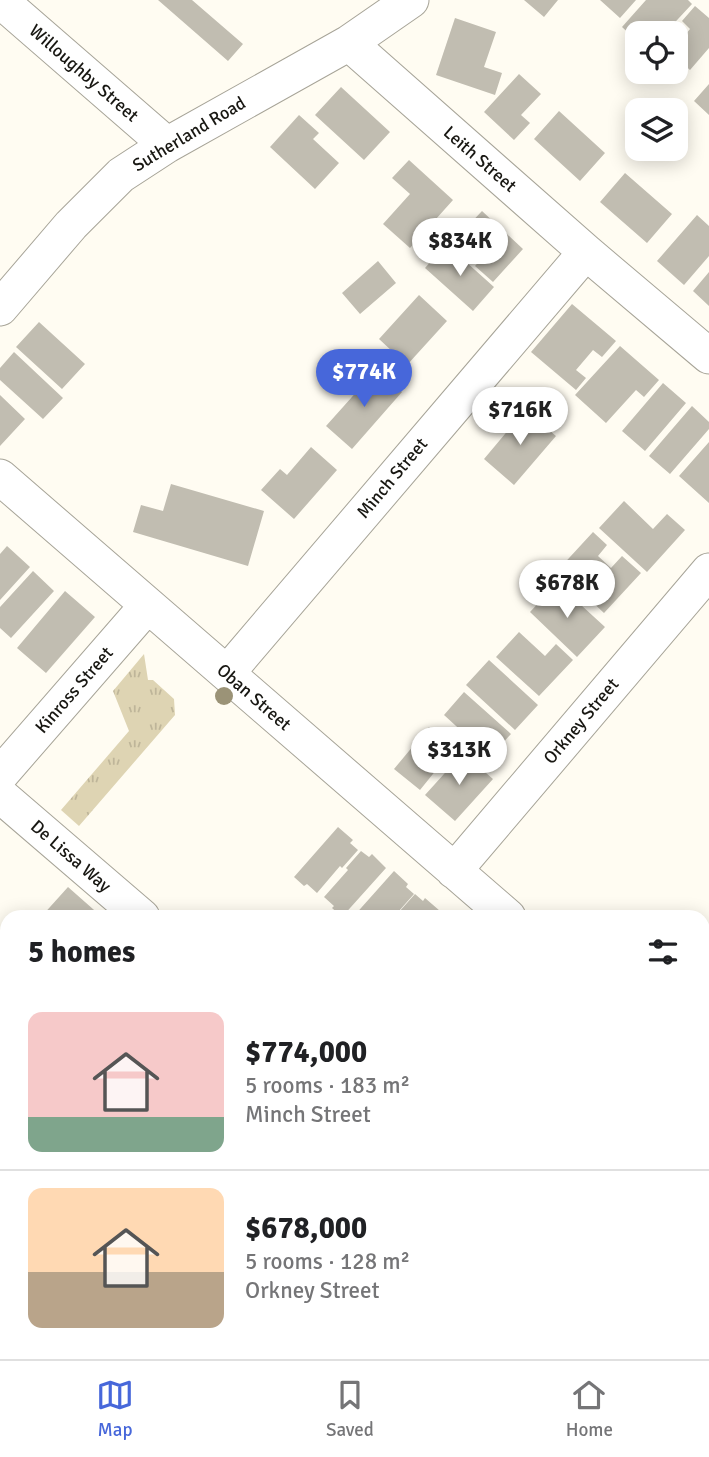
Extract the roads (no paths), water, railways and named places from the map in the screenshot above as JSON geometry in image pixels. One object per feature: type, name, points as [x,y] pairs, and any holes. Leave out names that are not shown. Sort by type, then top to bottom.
[{"type":"street","name":"Willoughby Street","points":[[1,0],[167,145]]},
{"type":"street","name":"Sutherland Road","points":[[0,308],[71,225],[121,175],[167,145],[349,43],[411,0]]},
{"type":"street","name":"Leith Street","points":[[349,43],[586,252],[709,356]]},
{"type":"street","name":"Minch Street","points":[[227,673],[586,252]]},
{"type":"street","name":"Oban Street","points":[[0,477],[500,910]]},
{"type":"street","name":"Orkney Street","points":[[454,871],[709,571]]},
{"type":"street","name":"Kinross Street","points":[[0,775],[147,606]]},
{"type":"street","name":"De Lissa Way","points":[[0,795],[134,910]]}]
